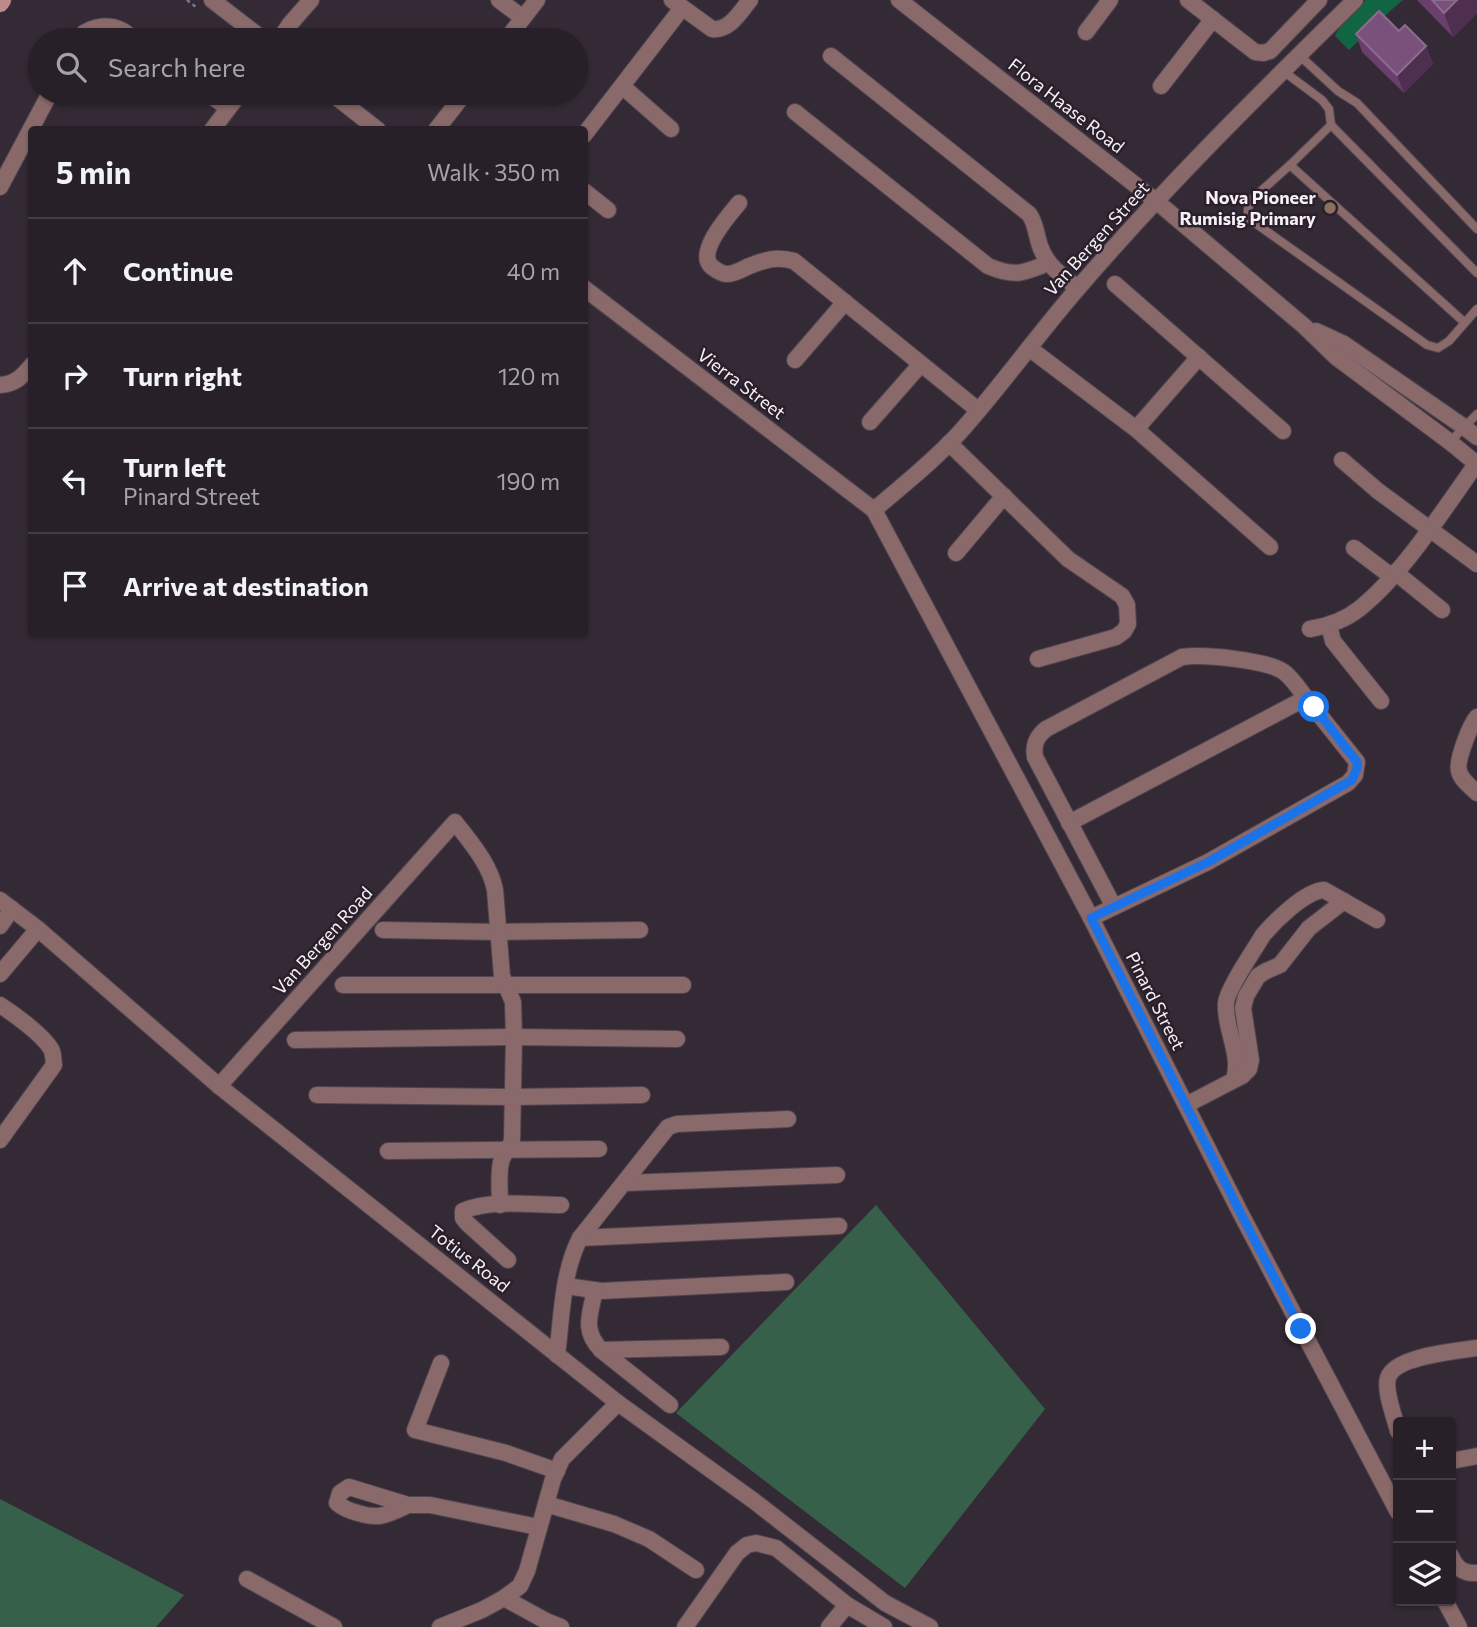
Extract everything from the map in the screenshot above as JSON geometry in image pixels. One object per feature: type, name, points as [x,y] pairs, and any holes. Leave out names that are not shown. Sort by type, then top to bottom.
[{"type":"street","points":[[212,0],[248,28]]},
{"type":"street","points":[[287,28],[311,0]]},
{"type":"street","points":[[499,0],[523,18]]},
{"type":"street","points":[[515,28],[537,0]]},
{"type":"street","points":[[588,130],[622,86],[677,4],[712,29],[718,30],[732,22],[750,0]]},
{"type":"street","name":"Flora Haase Road","points":[[899,0],[1156,201],[1304,326],[1336,357],[1477,464]]},
{"type":"street","points":[[1086,32],[1110,0]]},
{"type":"street","points":[[1191,1],[1255,52],[1263,53],[1270,51],[1320,0]]},
{"type":"street","name":"Van Bergen Street","points":[[874,510],[948,443],[1078,288],[1156,201],[1249,103],[1356,0]]},
{"type":"street","points":[[1161,86],[1213,19]]},
{"type":"street","points":[[831,56],[1029,214],[1048,263],[1078,288]]},
{"type":"street","points":[[622,86],[671,129]]},
{"type":"street","points":[[32,126],[44,105]]},
{"type":"street","points":[[224,105],[228,108]]},
{"type":"street","points":[[215,126],[230,105]]},
{"type":"street","points":[[346,105],[373,126]]},
{"type":"street","points":[[439,126],[454,105]]},
{"type":"street","points":[[795,112],[988,266],[1007,274],[1028,271],[1048,263]]},
{"type":"street","points":[[0,187],[28,134]]},
{"type":"street","points":[[588,194],[608,210]]},
{"type":"street","points":[[739,203],[709,247],[706,256],[708,264],[718,272],[727,274],[776,257],[794,261],[978,410]]},
{"type":"street","points":[[1115,284],[1283,431]]},
{"type":"street","name":"Vierra Street","points":[[588,291],[874,510]]},
{"type":"street","points":[[795,360],[845,302]]},
{"type":"street","name":"Flora Haase Road","points":[[1304,326],[1344,344],[1471,432]]},
{"type":"street","points":[[1029,348],[1136,429],[1270,547]]},
{"type":"street","points":[[1136,429],[1199,357]]},
{"type":"street","points":[[870,422],[921,364]]},
{"type":"street","points":[[0,385],[17,381],[28,369]]},
{"type":"street","points":[[948,443],[1068,559],[1114,589],[1127,604],[1128,624],[1116,637],[1038,659]]},
{"type":"street","points":[[1342,460],[1378,491],[1477,564]]},
{"type":"street","points":[[1310,629],[1329,626],[1359,609],[1393,574],[1477,464]]},
{"type":"street","points":[[956,553],[1004,496]]},
{"type":"street","name":"Pinard Street","points":[[874,510],[1091,918],[1241,1214],[1393,1503]]},
{"type":"street","points":[[1354,548],[1442,610]]},
{"type":"street","points":[[1329,626],[1333,641],[1381,701]]},
{"type":"street","points":[[1091,918],[1114,907],[1208,862],[1352,780],[1357,762],[1285,673],[1278,668],[1195,655],[1182,657],[1039,734],[1035,741],[1035,757],[1114,907]]},
{"type":"street","points":[[1069,823],[1306,698]]},
{"type":"street","points":[[1477,717],[1472,723],[1459,771],[1462,778],[1477,793]]},
{"type":"street","name":"Van Bergen Road","points":[[219,1086],[455,822],[493,877],[499,932]]},
{"type":"street","points":[[1234,1079],[1236,1066],[1227,997],[1270,927],[1309,895],[1324,890],[1377,920]]},
{"type":"street","points":[[1186,1105],[1246,1072],[1251,1065],[1243,1008],[1246,996],[1261,974],[1280,965],[1309,928],[1344,901]]},
{"type":"street","points":[[0,926],[6,904]]},
{"type":"street","name":"Totius Road","points":[[6,904],[219,1086],[618,1403],[754,1501],[885,1603],[930,1627]]},
{"type":"street","points":[[0,974],[38,929]]},
{"type":"street","points":[[383,930],[640,930]]},
{"type":"street","points":[[499,932],[502,976],[513,1002],[514,1037],[512,1141],[500,1164],[500,1205]]},
{"type":"street","points":[[1246,963],[1261,974]]},
{"type":"street","points":[[343,985],[682,985]]},
{"type":"street","points":[[0,1005],[22,1020],[50,1047],[54,1065],[0,1140]]},
{"type":"street","points":[[295,1040],[514,1037],[677,1039]]},
{"type":"street","points":[[317,1094],[513,1097],[642,1095]]},
{"type":"street","points":[[557,1354],[573,1251],[580,1238],[668,1127],[677,1124],[788,1119]]},
{"type":"street","points":[[388,1151],[599,1149]]},
{"type":"street","points":[[624,1183],[837,1175]]},
{"type":"street","points":[[508,1260],[463,1218],[463,1211],[473,1207],[500,1205],[561,1205]]},
{"type":"street","points":[[580,1238],[839,1226]]},
{"type":"street","points":[[566,1286],[595,1290],[786,1282]]},
{"type":"street","points":[[595,1290],[589,1319],[592,1340],[670,1405]]},
{"type":"street","points":[[601,1350],[721,1347]]},
{"type":"street","points":[[1394,1417],[1387,1388],[1387,1380],[1394,1369],[1416,1359],[1477,1348]]},
{"type":"street","points":[[442,1363],[415,1430],[506,1453],[557,1471]]},
{"type":"street","points":[[440,1627],[482,1610],[520,1586],[562,1459],[618,1403]]},
{"type":"street","points":[[1456,1460],[1477,1456]]},
{"type":"street","points":[[546,1504],[614,1524],[649,1539],[696,1570]]},
{"type":"street","points":[[408,1505],[430,1505],[538,1527]]},
{"type":"street","points":[[685,1627],[737,1553],[747,1545],[776,1548],[847,1605],[884,1627]]},
{"type":"street","points":[[1456,1567],[1466,1573],[1477,1573]]},
{"type":"street","points":[[247,1578],[334,1627]]},
{"type":"street","points":[[504,1598],[561,1627]]},
{"type":"street","points":[[829,1627],[847,1605]]},
{"type":"street","points":[[1448,1606],[1459,1627]]},
{"type":"lane","points":[[1299,55],[1338,91],[1357,103],[1477,229]]},
{"type":"lane","points":[[1283,71],[1322,100],[1329,109],[1331,125],[1477,273]]},
{"type":"lane","points":[[1331,125],[1251,200],[1248,218],[1427,345],[1438,348],[1449,341],[1477,309]]},
{"type":"lane","points":[[1290,165],[1464,321]]},
{"type":"lane","points":[[1450,442],[1471,432],[1477,414]]},
{"type":"green space","points":[[1366,0],[1403,0],[1349,50],[1335,36],[1344,21]]},
{"type":"green space","points":[[876,1205],[1045,1409],[905,1588],[676,1413]]},
{"type":"green space","points":[[0,1499],[184,1595],[156,1627],[0,1627]]},
{"type":"building","points":[[1432,0],[1457,0],[1444,13]]},
{"type":"building","points":[[1379,11],[1399,31],[1405,25],[1426,46],[1397,75],[1356,34]]},
{"type":"place","name":"Nova Pioneer Rumisig Primary","points":[[1330,208]]},
{"type":"route","points":[[1301,1329],[1091,918],[1208,862],[1352,780],[1357,762],[1314,707]]}]
